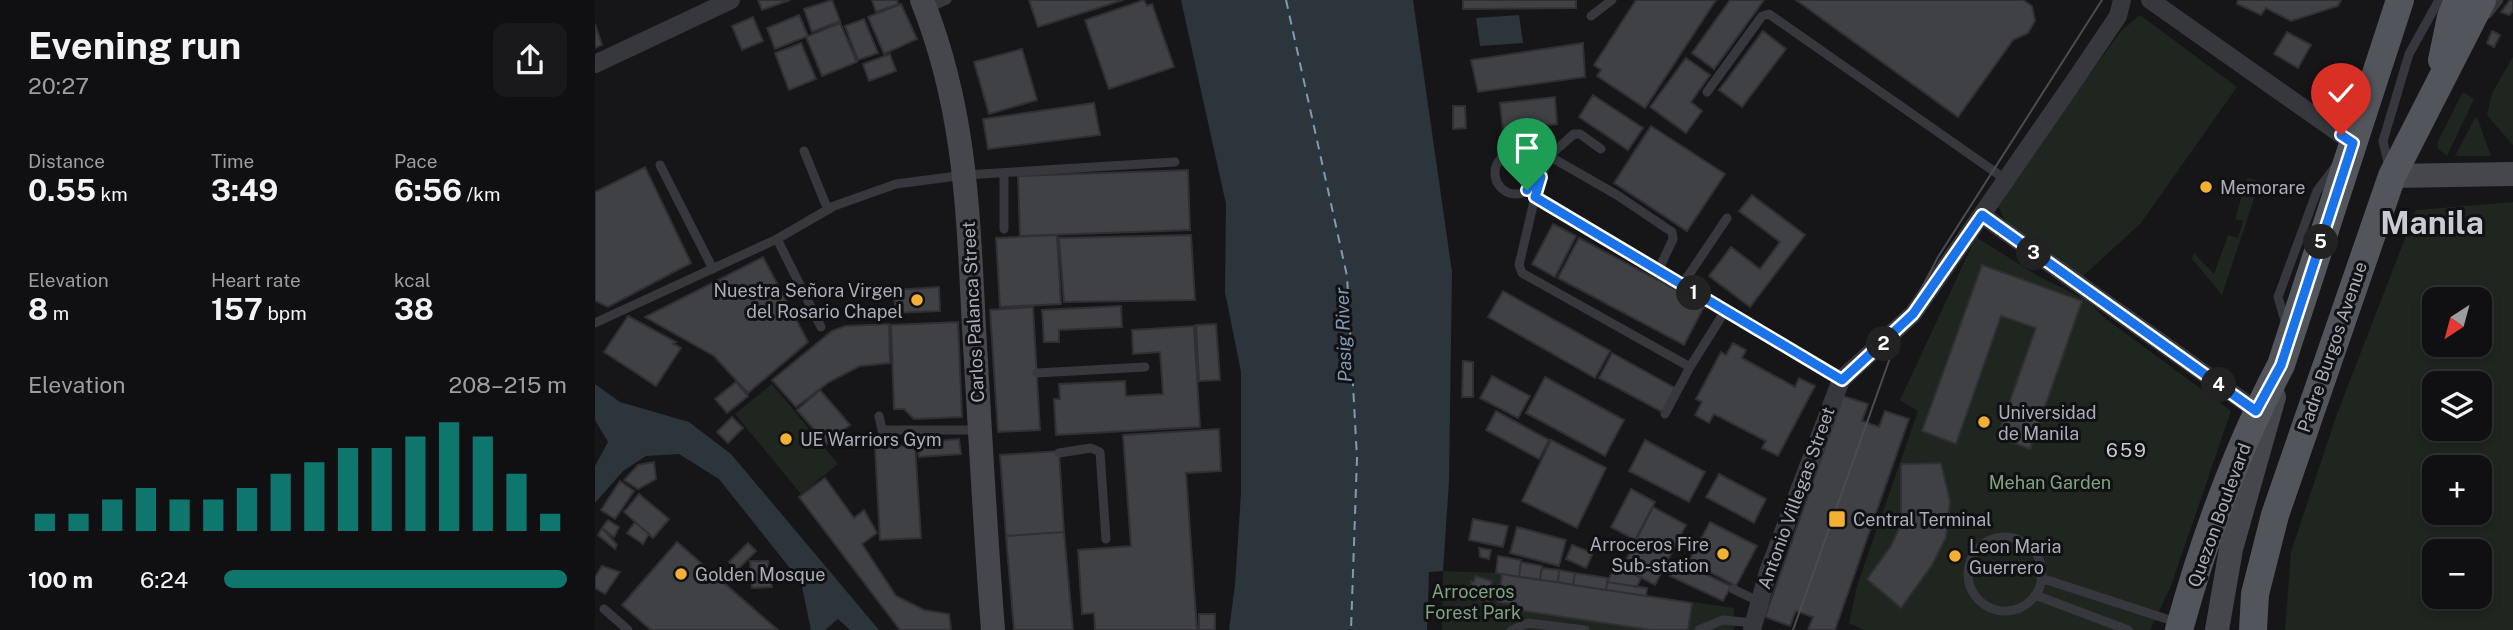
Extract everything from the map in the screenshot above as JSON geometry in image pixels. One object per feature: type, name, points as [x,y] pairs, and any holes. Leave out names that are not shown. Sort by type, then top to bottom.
[{"type":"main road","name":"Padre Burgos Avenue","points":[[2281,365],[2400,0]]},
{"type":"main road","points":[[2434,94],[2451,17],[2458,0]]},
{"type":"main road","name":"Padre Burgos Avenue","points":[[2253,630],[2257,584],[2275,514],[2392,176],[2462,45],[2482,0]]},
{"type":"main road","name":"Quezon Boulevard","points":[[2180,627],[2224,494],[2256,411],[2281,365]]},
{"type":"street","points":[[595,64],[730,0]]},
{"type":"street","name":"Antonio Villegas Street","points":[[1752,627],[1758,601],[1842,380],[1913,314],[2118,16],[2122,0]]},
{"type":"street","points":[[2150,0],[2353,143]]},
{"type":"street","name":"Carlos Palanca Street","points":[[931,3],[952,90],[965,175],[981,377],[979,430],[985,460],[993,630]]},
{"type":"street","points":[[2392,176],[2513,174]]},
{"type":"street","points":[[1982,215],[2256,411]]},
{"type":"street","name":"Padre Burgos Avenue","points":[[2217,630],[2231,549],[2281,365]]},
{"type":"lane","points":[[1591,16],[1612,0]]},
{"type":"lane","points":[[2392,176],[2383,141],[2409,54],[2439,0]]},
{"type":"lane","points":[[2462,45],[2499,0]]},
{"type":"lane","points":[[1707,92],[1762,16],[1769,14],[2005,178]]},
{"type":"lane","points":[[1601,149],[1580,134],[1574,134],[1549,156],[1538,177],[1527,190],[1512,194],[1499,184],[1495,169],[1504,156],[1520,152],[1533,161],[1538,177],[1519,265],[1522,273],[1690,367]]},
{"type":"lane","points":[[804,151],[828,210]]},
{"type":"lane","points":[[1549,156],[1617,195],[1672,232],[1673,239],[1658,271]]},
{"type":"lane","points":[[595,323],[777,239],[828,210],[896,184],[965,175],[1175,162]]},
{"type":"lane","points":[[660,165],[713,269]]},
{"type":"lane","points":[[1004,174],[1004,229]]},
{"type":"lane","points":[[1535,197],[1842,380]]},
{"type":"lane","points":[[1682,285],[1727,218]]},
{"type":"lane","points":[[777,239],[821,327]]},
{"type":"lane","points":[[1665,414],[1725,311]]},
{"type":"lane","points":[[1037,373],[1145,367]]},
{"type":"lane","points":[[879,416],[882,430],[979,430]]},
{"type":"lane","points":[[1059,453],[1091,448],[1100,452],[1106,539]]},
{"type":"lane","points":[[2009,537],[2032,548],[2039,559],[2041,578],[2035,596],[2019,608],[2008,611],[1985,606],[1970,588],[1969,562],[1984,542],[2009,537]]},
{"type":"lane","points":[[2041,578],[2180,627]]},
{"type":"lane","points":[[1733,589],[1758,601]]},
{"type":"lane","points":[[2035,596],[2128,630]]},
{"type":"lane","points":[[604,608],[628,630]]},
{"type":"lane","points":[[1699,630],[1723,620],[1752,627]]},
{"type":"lane","points":[[1512,630],[1528,623],[1585,630]]},
{"type":"green space","points":[[2140,15],[2237,87],[2141,223],[2082,277],[2006,223],[1997,203],[2121,31]]},
{"type":"green space","points":[[2513,57],[2513,145],[2487,115],[2492,93]]},
{"type":"green space","points":[[2463,92],[2474,99],[2447,156],[2438,149],[2438,141]]},
{"type":"green space","points":[[2477,117],[2491,156],[2455,156],[2475,118]]},
{"type":"green space","points":[[2247,178],[2260,181],[2222,295],[2192,259],[2194,253],[2214,274],[2228,235],[2238,238],[2243,221],[2235,219]]},
{"type":"green space","points":[[2513,202],[2513,630],[2285,630],[2291,552],[2337,414],[2416,210]]},
{"type":"green space","name":"Mehan Garden","points":[[1976,237],[2038,276],[2086,300],[2106,319],[2231,411],[2171,586],[2150,630],[1864,630],[1849,623],[1857,586],[1918,411],[1900,400]]},
{"type":"green space","name":"UE Warriors Gym","points":[[772,384],[838,464],[801,494],[735,414]]},
{"type":"green space","name":"Arroceros Forest Park","points":[[1443,571],[1496,573],[1734,608],[1734,630],[1442,630]]},
{"type":"water","name":"Pasig River","points":[[1181,0],[1413,0],[1452,272],[1449,481],[1443,571],[1429,572],[1427,630],[1229,630],[1241,493],[1241,372],[1225,292],[1226,204]]},
{"type":"water","points":[[1519,15],[1523,43],[1480,46],[1476,18]]},
{"type":"water","points":[[595,384],[620,402],[689,422],[731,454],[879,630],[850,630],[838,619],[825,630],[811,630],[801,582],[719,479],[679,454],[646,456],[623,471],[595,503],[595,466],[608,442],[595,420]]},
{"type":"building","points":[[758,0],[790,0],[762,10]]},
{"type":"building","points":[[832,0],[840,21],[812,32],[804,9]]},
{"type":"building","points":[[872,0],[897,0],[898,4],[876,12]]},
{"type":"building","points":[[1029,0],[1123,0],[1038,27]]},
{"type":"building","points":[[1144,0],[1147,6],[1152,4],[1174,67],[1109,89],[1085,20]]},
{"type":"building","points":[[1463,0],[1576,0],[1576,8],[1463,9]]},
{"type":"building","points":[[1636,0],[1716,0],[1645,108],[1597,76],[1601,70],[1594,65]]},
{"type":"building","points":[[1730,0],[1764,0],[1714,69],[1692,53]]},
{"type":"building","points":[[1796,0],[2023,0],[2032,6],[2035,21],[2028,33],[2013,40],[1958,117]]},
{"type":"building","points":[[2238,0],[2341,0],[2338,6],[2291,21],[2266,8],[2261,15],[2237,4]]},
{"type":"building","points":[[2510,0],[2513,0],[2513,11],[2509,15],[2501,12]]},
{"type":"building","points":[[901,4],[917,39],[884,54],[868,17]]},
{"type":"building","points":[[799,15],[808,36],[775,49],[767,28]]},
{"type":"building","points":[[753,17],[763,41],[742,50],[732,26]]},
{"type":"building","points":[[864,19],[878,53],[858,60],[845,26]]},
{"type":"building","points":[[840,23],[857,62],[822,76],[806,37]]},
{"type":"building","points":[[595,24],[602,45],[595,48]]},
{"type":"building","points":[[1763,31],[1786,49],[1742,107],[1719,90]]},
{"type":"building","points":[[2492,31],[2500,35],[2494,47],[2487,43]]},
{"type":"building","points":[[2287,32],[2311,45],[2298,68],[2274,54]]},
{"type":"building","points":[[801,43],[816,79],[789,90],[775,53]]},
{"type":"building","points":[[1583,43],[1585,77],[1478,92],[1471,60]]},
{"type":"building","points":[[1022,49],[1037,100],[989,114],[974,62]]},
{"type":"building","points":[[890,54],[896,71],[869,81],[863,64]]},
{"type":"building","points":[[1686,58],[1710,75],[1691,102],[1702,111],[1686,133],[1650,107]]},
{"type":"building","points":[[1593,95],[1643,128],[1628,150],[1579,117]]},
{"type":"building","points":[[1555,97],[1557,124],[1503,130],[1500,103]]},
{"type":"building","points":[[1094,103],[1100,135],[988,149],[983,119]]},
{"type":"building","points":[[1453,106],[1465,106],[1466,128],[1453,129]]},
{"type":"building","points":[[1651,126],[1725,174],[1687,231],[1614,183]]},
{"type":"building","points":[[645,167],[691,263],[608,307],[595,301],[595,192]]},
{"type":"building","points":[[1188,170],[1190,230],[1020,236],[1018,176]]},
{"type":"building","points":[[1752,195],[1805,235],[1750,307],[1709,276],[1731,247],[1760,269],[1780,242],[1739,211]]},
{"type":"building","points":[[1553,224],[1576,236],[1555,277],[1532,264]]},
{"type":"building","points":[[1057,235],[1061,304],[1000,307],[996,238]]},
{"type":"building","points":[[1191,235],[1195,300],[1064,302],[1059,238]]},
{"type":"building","points":[[1579,238],[1705,305],[1684,345],[1558,278]]},
{"type":"building","points":[[763,257],[808,342],[748,393],[714,356],[645,317]]},
{"type":"building","points":[[1982,265],[2082,301],[2030,449],[1997,437],[2036,328],[2001,316],[1956,444],[1922,431]]},
{"type":"building","name":"Nuestra Señora Virgen del Rosario Chapel","points":[[939,287],[940,311],[895,313],[894,290]]},
{"type":"building","points":[[1503,291],[1610,351],[1595,378],[1488,317]]},
{"type":"building","points":[[1121,306],[1122,327],[1059,330],[1059,342],[1044,342],[1042,310]]},
{"type":"building","points":[[1033,307],[1040,430],[998,432],[990,310]]},
{"type":"building","points":[[628,316],[676,342],[673,344],[681,348],[656,386],[604,352]]},
{"type":"building","points":[[958,322],[962,417],[914,419],[904,409],[894,409],[891,325]]},
{"type":"building","points":[[889,324],[890,363],[860,366],[829,382],[796,407],[772,380],[832,331],[845,326]]},
{"type":"building","points":[[1216,324],[1220,380],[1199,381],[1196,325]]},
{"type":"building","points":[[1194,326],[1200,427],[1056,435],[1054,399],[1060,399],[1059,384],[1125,381],[1126,396],[1163,394],[1160,352],[1133,354],[1132,330]]},
{"type":"building","points":[[1733,343],[1746,350],[1742,358],[1795,387],[1799,378],[1815,386],[1778,456],[1762,448],[1766,441],[1714,414],[1709,423],[1695,415],[1702,402],[1696,399],[1721,352],[1726,355]]},
{"type":"building","points":[[1612,353],[1675,388],[1662,412],[1599,378]]},
{"type":"building","points":[[1463,361],[1473,362],[1473,397],[1462,397]]},
{"type":"building","points":[[1492,376],[1530,396],[1518,418],[1480,398]]},
{"type":"building","points":[[1545,377],[1624,420],[1605,456],[1526,413]]},
{"type":"building","points":[[736,382],[748,396],[727,413],[715,399]]},
{"type":"building","points":[[820,390],[850,425],[827,444],[797,410]]},
{"type":"building","name":"Central Terminal","points":[[1843,396],[1868,404],[1862,421],[1879,427],[1885,411],[1909,419],[1835,630],[1808,630],[1813,617],[1796,611],[1790,626],[1765,617]]},
{"type":"building","points":[[1496,411],[1549,440],[1539,459],[1486,430]]},
{"type":"building","points":[[732,417],[743,428],[728,443],[717,432]]},
{"type":"building","points":[[1219,429],[1221,471],[1186,473],[1197,630],[1095,630],[1094,613],[1082,614],[1078,550],[1131,546],[1123,435]]},
{"type":"building","points":[[959,439],[961,454],[919,457],[917,443]]},
{"type":"building","points":[[1551,440],[1606,468],[1577,528],[1522,501]]},
{"type":"building","points":[[1645,440],[1705,472],[1689,502],[1629,471]]},
{"type":"building","points":[[915,445],[921,538],[880,540],[875,447]]},
{"type":"building","points":[[1059,451],[1064,532],[1006,536],[1000,455]]},
{"type":"building","points":[[654,462],[656,479],[638,489],[624,480],[638,465]]},
{"type":"building","points":[[1941,463],[1950,501],[1946,537],[1932,565],[1901,608],[1867,579],[1891,546],[1901,524],[1901,464]]},
{"type":"building","points":[[1719,474],[1766,499],[1754,523],[1706,497]]},
{"type":"building","points":[[825,478],[854,518],[864,510],[877,533],[862,544],[896,596],[924,610],[949,614],[951,630],[900,630],[799,497]]},
{"type":"building","points":[[620,481],[634,491],[615,519],[601,510]]},
{"type":"building","points":[[1631,489],[1655,502],[1635,540],[1611,527]]},
{"type":"building","points":[[639,494],[669,519],[653,538],[624,512]]},
{"type":"building","points":[[1653,507],[1686,525],[1655,585],[1622,568]]},
{"type":"building","points":[[1473,519],[1508,526],[1503,547],[1469,540]]},
{"type":"building","points":[[608,520],[619,527],[614,537],[602,528]]},
{"type":"building","points":[[635,522],[649,534],[643,544],[627,533]]},
{"type":"building","name":"Arroceros Fire Sub-station","points":[[1710,522],[1757,546],[1736,586],[1689,561]]},
{"type":"building","points":[[1517,527],[1566,540],[1559,566],[1510,553]]},
{"type":"building","points":[[602,528],[617,545],[615,549],[598,535]]},
{"type":"building","points":[[1064,532],[1073,630],[1014,630],[1006,536]]},
{"type":"building","name":"Golden Mosque","points":[[677,542],[778,630],[651,630],[622,605]]},
{"type":"building","points":[[748,543],[756,551],[737,570],[729,562]]},
{"type":"building","points":[[1572,545],[1593,553],[1586,568],[1566,559]]},
{"type":"building","points":[[1479,548],[1491,550],[1489,559],[1480,557]]},
{"type":"building","points":[[1498,556],[1521,560],[1519,577],[1496,573]]},
{"type":"building","points":[[750,561],[768,561],[772,587],[752,588]]},
{"type":"building","points":[[1677,561],[1731,586],[1723,601],[1670,576]]},
{"type":"building","points":[[1521,562],[1542,566],[1540,580],[1519,577]]},
{"type":"building","points":[[1616,565],[1641,578],[1637,587],[1607,582]]},
{"type":"building","points":[[602,566],[620,572],[605,594],[595,588],[595,577]]},
{"type":"building","points":[[1542,568],[1559,570],[1558,582],[1540,580]]},
{"type":"building","points":[[1559,570],[1575,573],[1573,585],[1558,582]]},
{"type":"building","points":[[1575,573],[1608,578],[1606,590],[1573,585]]},
{"type":"building","points":[[1502,574],[1692,603],[1688,630],[1651,630],[1518,610],[1518,605],[1498,602]]},
{"type":"building","points":[[1475,576],[1492,581],[1489,601],[1472,598],[1471,581],[1474,582]]},
{"type":"building","points":[[1607,582],[1647,588],[1646,596],[1606,590]]},
{"type":"building","points":[[1199,614],[1215,614],[1215,630],[1199,630]]},
{"type":"ferry route","points":[[1286,0],[1347,276],[1357,458],[1351,630]]},
{"type":"tram line","points":[[1793,630],[1890,358],[1912,307],[1938,257],[2102,0]]},
{"type":"place","name":"Memorare","points":[[2206,187]]},
{"type":"place","name":"Nuestra Señora Virgen del Rosario Chapel","points":[[917,300]]},
{"type":"place","name":"Universidad de Manila","points":[[1984,422]]},
{"type":"place","name":"UE Warriors Gym","points":[[786,439]]},
{"type":"place","name":"Central Terminal","points":[[1837,519]]},
{"type":"place","name":"Arroceros Fire Sub-station","points":[[1723,554]]},
{"type":"place","name":"Leon Maria Guerrero","points":[[1955,556]]},
{"type":"place","name":"Golden Mosque","points":[[681,574]]},
{"type":"district","name":"Manila","points":[[2432,222]]},
{"type":"district","name":"659","points":[[2127,450]]},
{"type":"route","points":[[1527,190],[1536,177],[1541,177],[1535,197],[1842,380],[1886,342],[1913,314],[1982,215],[2256,411],[2281,365],[2353,143],[2341,135]]}]
